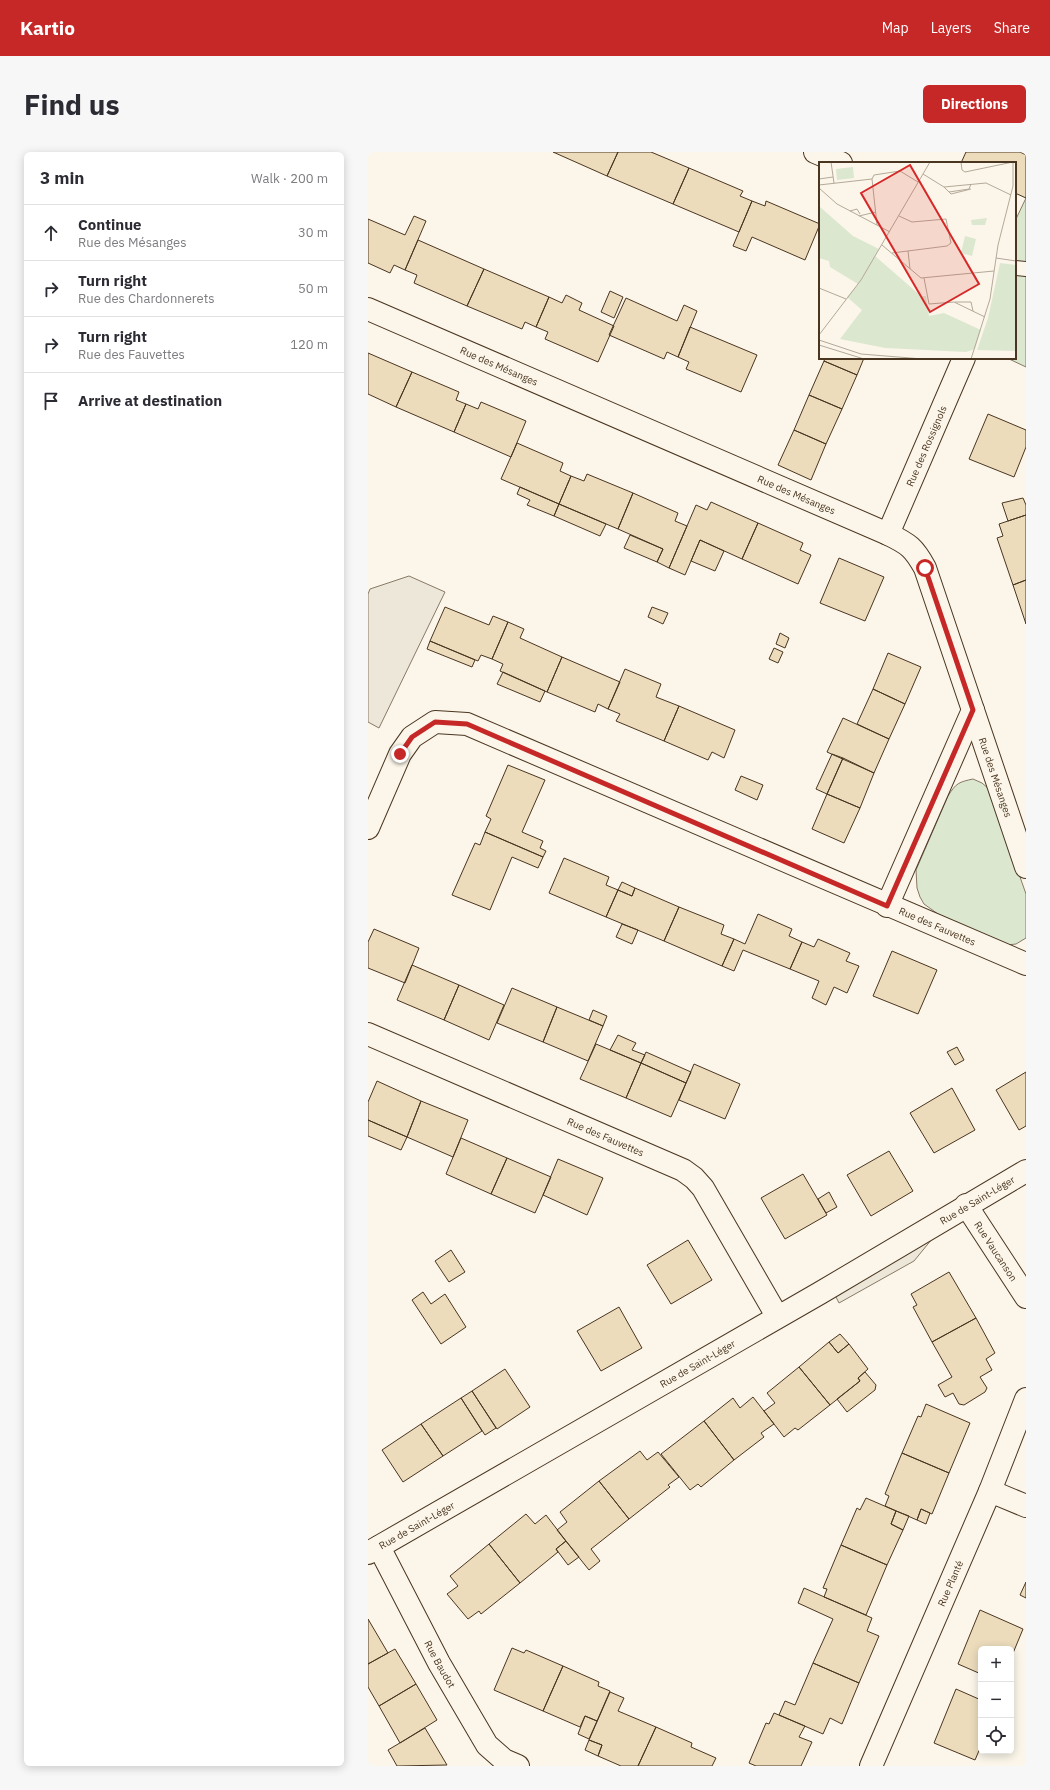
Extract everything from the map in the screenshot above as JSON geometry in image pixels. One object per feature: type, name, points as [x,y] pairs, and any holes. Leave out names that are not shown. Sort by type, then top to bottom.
[{"type":"street","points":[[815,152],[838,162]]},
{"type":"street","name":"Rue des Mésanges","points":[[368,309],[888,534],[903,541],[916,552],[925,568],[1026,867]]},
{"type":"street","name":"Rue des Rossignols","points":[[888,534],[964,359]]},
{"type":"street","points":[[887,906],[973,710]]},
{"type":"street","name":"Rue des Fauvettes","points":[[368,828],[400,754],[412,737],[435,722],[467,724],[887,906],[1026,964]]},
{"type":"street","name":"Rue des Fauvettes","points":[[368,1034],[683,1170],[704,1188],[777,1316]]},
{"type":"street","name":"Rue de Saint-Léger","points":[[373,1550],[777,1316],[820,1293],[966,1205],[1026,1171]]},
{"type":"street","name":"Rue Vaucanson","points":[[966,1205],[1026,1297]]},
{"type":"street","name":"Rue Planté","points":[[871,1766],[990,1491],[1026,1399]]},
{"type":"street","points":[[990,1491],[1026,1506]]},
{"type":"street","name":"Rue Baudot","points":[[373,1550],[487,1745],[504,1760],[518,1766]]},
{"type":"lane","points":[[1016,268],[1026,269]]},
{"type":"green space","points":[[1026,198],[1026,367],[1009,359],[1016,359],[1016,219]]},
{"type":"green space","points":[[973,779],[982,783],[989,789],[1026,894],[1026,938],[1016,944],[1007,945],[938,914],[924,904],[917,888],[916,870],[948,796],[953,788],[958,784]]},
{"type":"shaded area","points":[[409,576],[445,592],[379,728],[368,722],[368,594],[370,589]]},
{"type":"shaded area","points":[[932,1239],[914,1261],[839,1303],[835,1295]]},
{"type":"building","points":[[553,152],[618,152],[607,176]]},
{"type":"building","points":[[618,152],[651,152],[689,168],[673,204],[607,176]]},
{"type":"building","points":[[966,152],[1020,152],[1026,155],[1026,198],[1016,193],[1016,162],[961,162]]},
{"type":"building","points":[[689,168],[743,191],[740,196],[752,201],[739,232],[673,204]]},
{"type":"building","points":[[752,201],[765,206],[766,201],[819,224],[805,260],[752,237],[746,251],[733,246]]},
{"type":"building","points":[[414,216],[426,221],[405,270],[394,265],[390,273],[368,263],[368,219],[405,235]]},
{"type":"building","points":[[418,240],[484,269],[467,306],[414,283],[417,275],[405,270]]},
{"type":"building","points":[[484,269],[549,297],[536,327],[525,322],[522,329],[467,306]]},
{"type":"building","points":[[610,291],[623,297],[614,318],[601,312]]},
{"type":"building","points":[[566,295],[582,303],[579,310],[614,326],[598,362],[545,339],[548,332],[536,327],[549,297],[562,303]]},
{"type":"building","points":[[626,298],[677,321],[684,305],[697,311],[678,357],[667,352],[664,359],[609,335]]},
{"type":"building","points":[[690,327],[757,355],[741,392],[686,369],[689,362],[678,357]]},
{"type":"building","points":[[368,353],[412,372],[396,407],[368,394]]},
{"type":"building","points":[[825,359],[864,359],[857,375],[824,361]]},
{"type":"building","points":[[824,361],[857,375],[842,409],[809,395]]},
{"type":"building","points":[[412,372],[459,392],[456,400],[466,404],[454,432],[396,407]]},
{"type":"building","points":[[809,395],[842,409],[826,444],[794,430]]},
{"type":"building","points":[[481,402],[526,421],[511,457],[454,432],[466,404],[478,409]]},
{"type":"building","points":[[988,414],[1026,430],[1026,447],[1014,477],[969,459]]},
{"type":"building","points":[[794,430],[826,444],[811,480],[778,465]]},
{"type":"building","points":[[517,443],[563,463],[560,471],[571,476],[559,504],[501,479]]},
{"type":"building","points":[[587,474],[633,493],[618,529],[559,504],[571,476],[584,481]]},
{"type":"building","points":[[520,487],[559,504],[554,516],[527,505],[530,500],[517,494]]},
{"type":"building","points":[[633,493],[678,513],[675,521],[687,526],[669,568],[657,562],[663,549],[618,529]]},
{"type":"building","points":[[1023,498],[1026,505],[1026,515],[1008,521],[1002,503]]},
{"type":"building","points":[[711,502],[758,523],[742,559],[700,540],[685,575],[669,568],[696,505],[707,510]]},
{"type":"building","points":[[559,504],[606,524],[600,536],[554,516]]},
{"type":"building","points":[[1026,515],[1026,580],[1013,585],[997,538],[1003,536],[999,524]]},
{"type":"building","points":[[758,523],[803,543],[800,550],[811,555],[798,584],[742,559]]},
{"type":"building","points":[[630,535],[663,549],[657,562],[624,548]]},
{"type":"building","points":[[700,540],[724,551],[715,571],[691,561]]},
{"type":"building","points":[[839,558],[884,577],[865,621],[820,603]]},
{"type":"building","points":[[1026,580],[1026,624],[1013,585]]},
{"type":"building","points":[[445,607],[489,625],[493,616],[508,622],[492,659],[481,655],[478,661],[430,641]]},
{"type":"building","points":[[652,607],[668,613],[663,624],[648,617]]},
{"type":"building","points":[[508,622],[524,629],[520,638],[562,657],[547,692],[500,671],[503,664],[492,659]]},
{"type":"building","points":[[780,633],[789,638],[785,648],[776,644]]},
{"type":"building","points":[[430,641],[475,660],[472,667],[427,649]]},
{"type":"building","points":[[774,648],[783,652],[778,663],[769,659]]},
{"type":"building","points":[[888,653],[921,667],[905,704],[873,689]]},
{"type":"building","points":[[562,657],[620,682],[608,709],[598,704],[595,712],[547,692]]},
{"type":"building","points":[[625,669],[661,684],[656,697],[679,706],[664,741],[616,721],[620,714],[608,709]]},
{"type":"building","points":[[503,672],[545,691],[540,702],[497,684]]},
{"type":"building","points":[[873,689],[905,704],[889,739],[857,724]]},
{"type":"building","points":[[679,706],[735,730],[724,758],[712,752],[708,760],[664,741]]},
{"type":"building","points":[[843,718],[889,739],[874,773],[827,752]]},
{"type":"building","points":[[832,754],[843,758],[827,794],[816,789]]},
{"type":"building","points":[[843,758],[874,773],[860,808],[827,794]]},
{"type":"building","points":[[508,765],[545,780],[522,832],[543,841],[540,848],[546,851],[543,857],[485,832],[491,819],[486,816]]},
{"type":"building","points":[[741,776],[763,785],[757,800],[735,790]]},
{"type":"building","points":[[827,794],[860,808],[844,843],[812,829]]},
{"type":"building","points":[[485,832],[543,857],[538,868],[512,857],[490,910],[452,895],[475,843],[480,845]]},
{"type":"building","points":[[564,858],[609,877],[606,885],[618,890],[606,917],[549,893]]},
{"type":"building","points":[[622,882],[635,888],[632,896],[618,890]]},
{"type":"building","points":[[635,888],[679,907],[664,941],[606,917],[618,890],[632,896]]},
{"type":"building","points":[[679,907],[724,925],[721,934],[734,939],[722,966],[664,941]]},
{"type":"building","points":[[758,914],[792,929],[789,936],[802,942],[790,969],[743,950],[734,971],[722,966],[734,939],[745,944]]},
{"type":"building","points":[[622,924],[638,930],[632,944],[616,937]]},
{"type":"building","points":[[374,929],[419,948],[405,983],[368,968],[368,942]]},
{"type":"building","points":[[818,939],[850,953],[846,961],[859,966],[847,993],[834,987],[826,1005],[812,998],[819,981],[790,969],[802,942],[814,947]]},
{"type":"building","points":[[892,951],[937,970],[918,1014],[873,996]]},
{"type":"building","points":[[412,965],[459,985],[444,1020],[397,1000]]},
{"type":"building","points":[[459,985],[504,1005],[489,1040],[444,1020]]},
{"type":"building","points":[[512,988],[557,1007],[543,1042],[497,1023]]},
{"type":"building","points":[[557,1007],[603,1026],[588,1061],[543,1042]]},
{"type":"building","points":[[593,1010],[607,1016],[603,1026],[589,1020]]},
{"type":"building","points":[[618,1035],[636,1043],[632,1050],[645,1055],[641,1063],[610,1050]]},
{"type":"building","points":[[596,1044],[641,1063],[626,1098],[580,1079]]},
{"type":"building","points":[[957,1047],[964,1060],[955,1065],[947,1052]]},
{"type":"building","points":[[646,1052],[691,1072],[686,1083],[641,1063]]},
{"type":"building","points":[[641,1063],[686,1083],[671,1117],[626,1098]]},
{"type":"building","points":[[694,1064],[740,1084],[725,1119],[679,1100]]},
{"type":"building","points":[[1026,1072],[1026,1126],[1019,1130],[996,1090]]},
{"type":"building","points":[[377,1081],[421,1101],[407,1137],[368,1120],[368,1102]]},
{"type":"building","points":[[952,1088],[975,1130],[934,1153],[910,1113]]},
{"type":"building","points":[[421,1101],[468,1120],[453,1157],[407,1137]]},
{"type":"building","points":[[368,1120],[407,1137],[401,1150],[368,1136]]},
{"type":"building","points":[[461,1138],[507,1158],[491,1194],[446,1174]]},
{"type":"building","points":[[889,1151],[913,1191],[871,1216],[847,1175]]},
{"type":"building","points":[[507,1158],[551,1177],[535,1213],[491,1194]]},
{"type":"building","points":[[558,1159],[603,1178],[587,1215],[543,1195]]},
{"type":"building","points":[[803,1174],[827,1215],[785,1239],[761,1198]]},
{"type":"building","points":[[829,1192],[837,1207],[826,1213],[818,1199]]},
{"type":"building","points":[[688,1240],[712,1280],[671,1304],[647,1265]]},
{"type":"building","points":[[451,1250],[465,1272],[449,1282],[435,1261]]},
{"type":"building","points":[[949,1272],[976,1318],[932,1342],[913,1307],[917,1305],[911,1294]]},
{"type":"building","points":[[423,1292],[431,1304],[445,1294],[466,1327],[441,1344],[412,1300]]},
{"type":"building","points":[[619,1307],[642,1348],[601,1371],[577,1331]]},
{"type":"building","points":[[976,1318],[995,1353],[986,1359],[992,1370],[980,1377],[987,1388],[985,1392],[964,1405],[959,1404],[953,1393],[945,1397],[938,1385],[952,1377],[932,1342]]},
{"type":"building","points":[[840,1334],[849,1344],[838,1353],[829,1342]]},
{"type":"building","points":[[829,1342],[838,1353],[849,1344],[868,1369],[858,1378],[860,1381],[830,1405],[799,1367]]},
{"type":"building","points":[[799,1367],[830,1405],[798,1430],[795,1428],[784,1437],[764,1411],[775,1403],[767,1393]]},
{"type":"building","points":[[505,1369],[530,1407],[497,1429],[472,1391]]},
{"type":"building","points":[[865,1372],[876,1385],[875,1390],[847,1412],[837,1399],[860,1381],[858,1378]]},
{"type":"building","points":[[472,1391],[496,1428],[485,1435],[461,1398]]},
{"type":"building","points":[[753,1397],[774,1424],[761,1433],[764,1437],[734,1460],[704,1421],[733,1398],[740,1408]]},
{"type":"building","points":[[461,1398],[482,1431],[443,1456],[421,1424]]},
{"type":"building","points":[[926,1404],[970,1423],[949,1473],[902,1453],[918,1416],[921,1417]]},
{"type":"building","points":[[704,1421],[734,1460],[701,1487],[698,1484],[690,1490],[661,1454]]},
{"type":"building","points":[[421,1424],[443,1456],[403,1482],[382,1450]]},
{"type":"building","points":[[640,1451],[647,1460],[658,1452],[679,1477],[668,1485],[670,1487],[629,1519],[599,1481]]},
{"type":"building","points":[[902,1453],[949,1473],[932,1514],[921,1509],[917,1520],[885,1506],[889,1496],[885,1494]]},
{"type":"building","points":[[599,1481],[629,1519],[591,1549],[600,1561],[589,1570],[557,1530],[567,1522],[560,1512]]},
{"type":"building","points":[[866,1498],[896,1511],[891,1524],[903,1530],[887,1565],[841,1545],[857,1508],[860,1510]]},
{"type":"building","points":[[921,1509],[930,1513],[926,1524],[917,1520]]},
{"type":"building","points":[[896,1511],[909,1516],[903,1530],[891,1524]]},
{"type":"building","points":[[526,1514],[535,1524],[546,1515],[566,1541],[556,1549],[558,1552],[520,1583],[489,1544]]},
{"type":"building","points":[[566,1541],[579,1557],[568,1565],[556,1549]]},
{"type":"building","points":[[489,1544],[520,1583],[481,1614],[479,1611],[468,1619],[447,1594],[458,1586],[450,1576]]},
{"type":"building","points":[[841,1545],[887,1565],[866,1615],[824,1597],[827,1589],[823,1588]]},
{"type":"building","points":[[1026,1582],[1026,1598],[1020,1595]]},
{"type":"building","points":[[804,1588],[872,1618],[867,1631],[879,1636],[859,1683],[813,1663],[833,1619],[798,1603]]},
{"type":"building","points":[[980,1610],[1023,1629],[1014,1651],[1014,1646],[978,1646],[978,1673],[958,1664]]},
{"type":"building","points":[[368,1619],[388,1653],[368,1664]]},
{"type":"building","points":[[512,1648],[524,1653],[526,1650],[563,1666],[543,1711],[494,1690]]},
{"type":"building","points":[[395,1649],[416,1684],[379,1706],[368,1687],[368,1664]]},
{"type":"building","points":[[813,1663],[859,1683],[842,1724],[830,1718],[823,1734],[779,1715],[785,1701],[795,1705]]},
{"type":"building","points":[[563,1666],[599,1682],[598,1686],[610,1691],[597,1721],[585,1716],[580,1727],[543,1711]]},
{"type":"building","points":[[416,1684],[437,1720],[400,1743],[379,1706]]},
{"type":"building","points":[[956,1689],[978,1699],[978,1753],[975,1760],[934,1743]]},
{"type":"building","points":[[610,1692],[624,1698],[618,1711],[656,1727],[638,1766],[621,1766],[598,1756],[602,1745],[589,1740]]},
{"type":"building","points":[[774,1713],[805,1726],[799,1737],[812,1742],[801,1766],[756,1766],[749,1763],[766,1723],[769,1724]]},
{"type":"building","points":[[585,1716],[597,1721],[589,1739],[578,1734]]},
{"type":"building","points":[[656,1727],[692,1743],[691,1747],[716,1758],[712,1766],[638,1766]]},
{"type":"building","points":[[425,1728],[447,1765],[397,1766],[388,1750]]},
{"type":"building","points":[[589,1740],[602,1745],[598,1756],[585,1750]]},
{"type":"route","points":[[400,754],[412,737],[435,722],[467,724],[887,906],[973,710],[925,568]]}]
